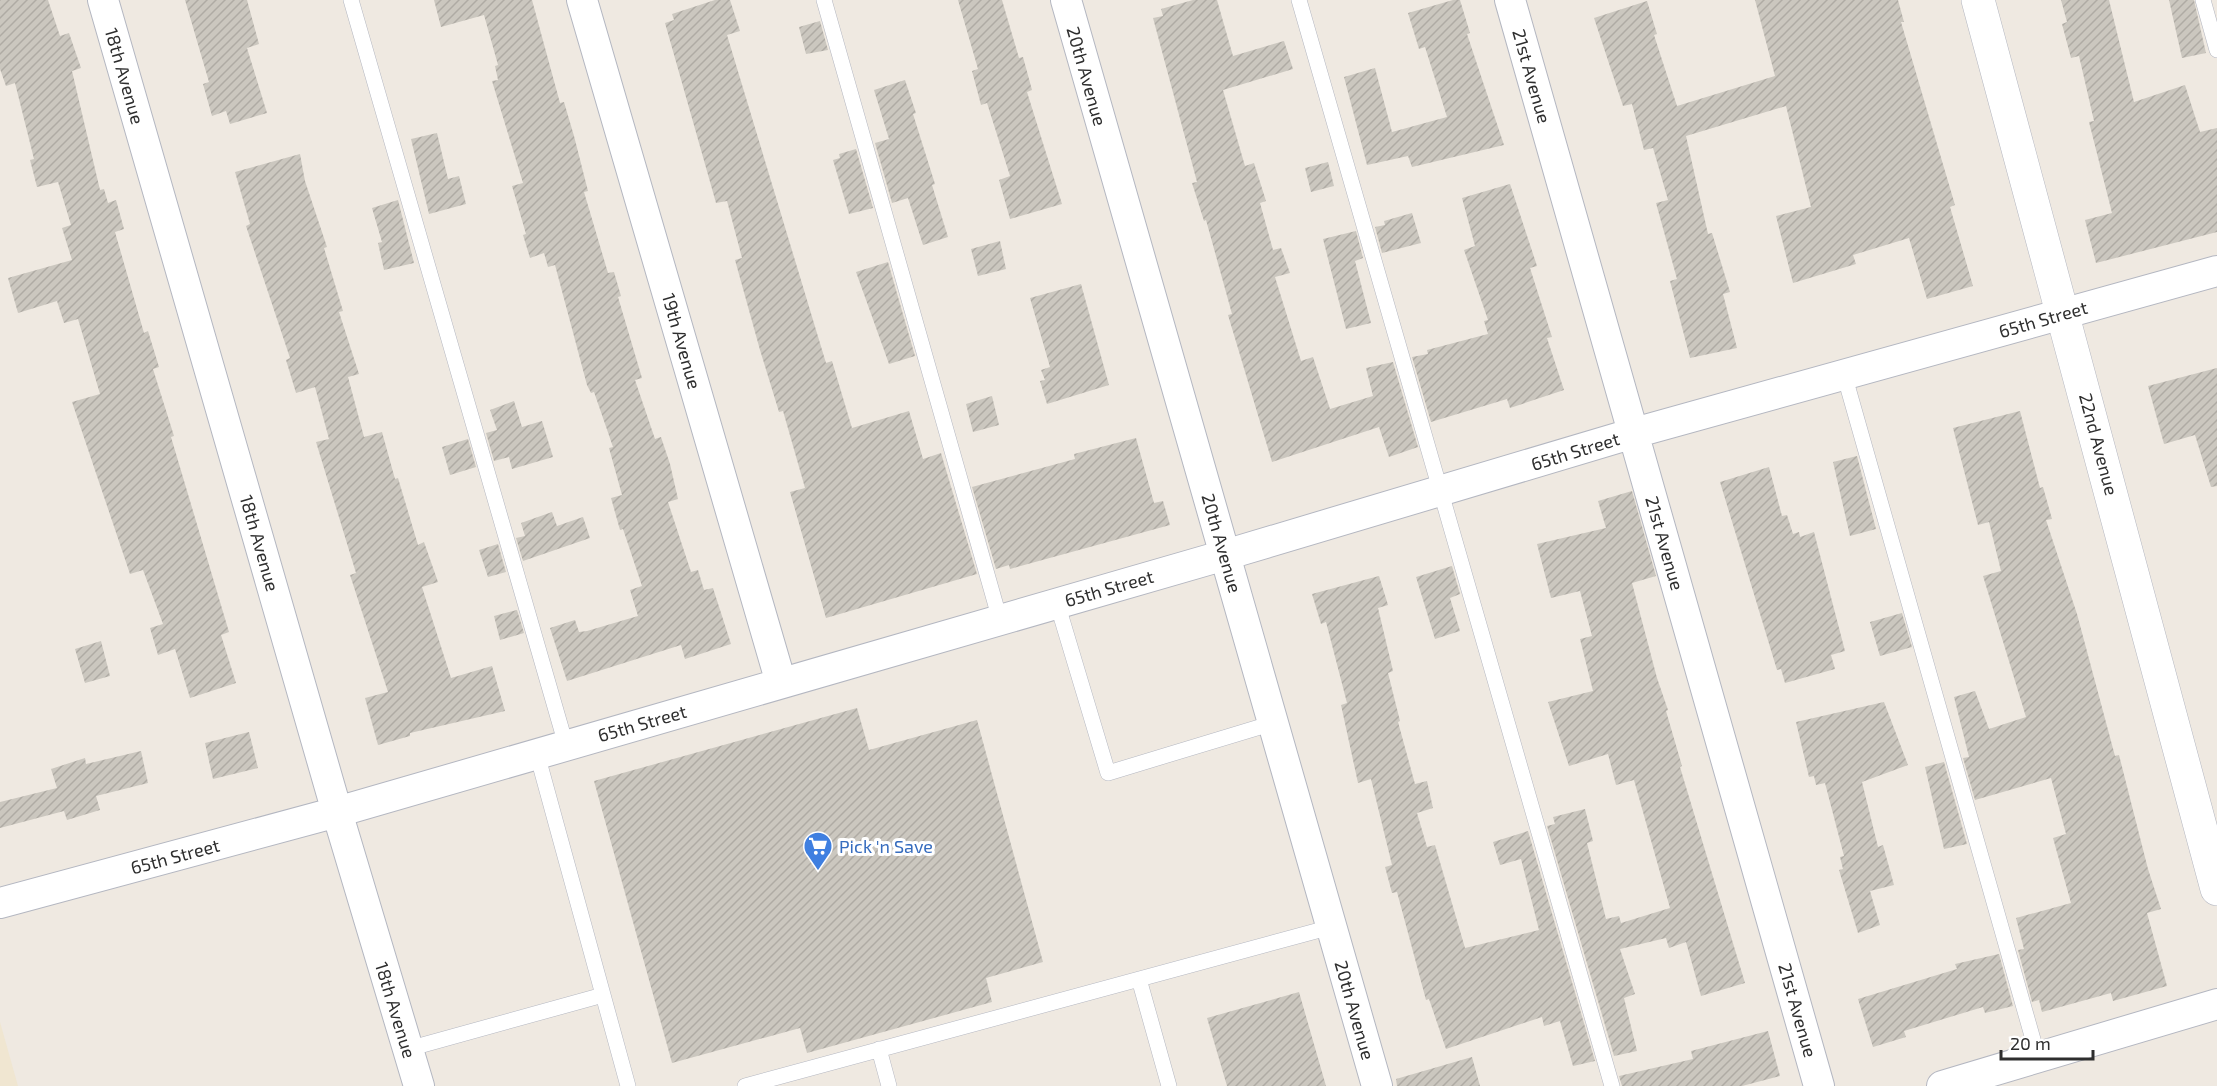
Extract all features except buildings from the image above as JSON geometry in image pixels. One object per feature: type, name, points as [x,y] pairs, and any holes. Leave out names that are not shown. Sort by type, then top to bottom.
[{"type":"street","name":"18th Avenue","points":[[103,0],[337,812],[419,1086]]},
{"type":"street","name":"19th Avenue","points":[[582,0],[781,683]]},
{"type":"street","name":"20th Avenue","points":[[1065,0],[1377,1086]]},
{"type":"street","name":"21st Avenue","points":[[1510,0],[1819,1086]]},
{"type":"street","name":"22nd Avenue","points":[[1978,0],[2217,889]]},
{"type":"street","name":"65th Street","points":[[0,903],[337,812],[1225,555],[1634,433],[2217,271]]},
{"type":"street","points":[[1942,1086],[1984,1080],[2038,1057],[2217,1004]]},
{"type":"lane","points":[[351,0],[566,746]]},
{"type":"lane","points":[[824,0],[1000,620]]},
{"type":"lane","points":[[1299,0],[1612,1086]]},
{"type":"lane","points":[[2203,0],[2217,50]]},
{"type":"lane","points":[[1844,374],[2038,1057]]},
{"type":"lane","points":[[1057,603],[1108,773],[1273,723]]},
{"type":"lane","points":[[537,754],[628,1086]]},
{"type":"lane","points":[[745,1086],[1331,927]]},
{"type":"lane","points":[[1139,979],[1169,1086]]},
{"type":"lane","points":[[408,1049],[603,995]]},
{"type":"lane","points":[[879,1050],[889,1086]]},
{"type":"shaded area","points":[[0,1022],[18,1086],[0,1086]]},
{"type":"place","name":"Pick 'n Save","points":[[818,872]]}]
